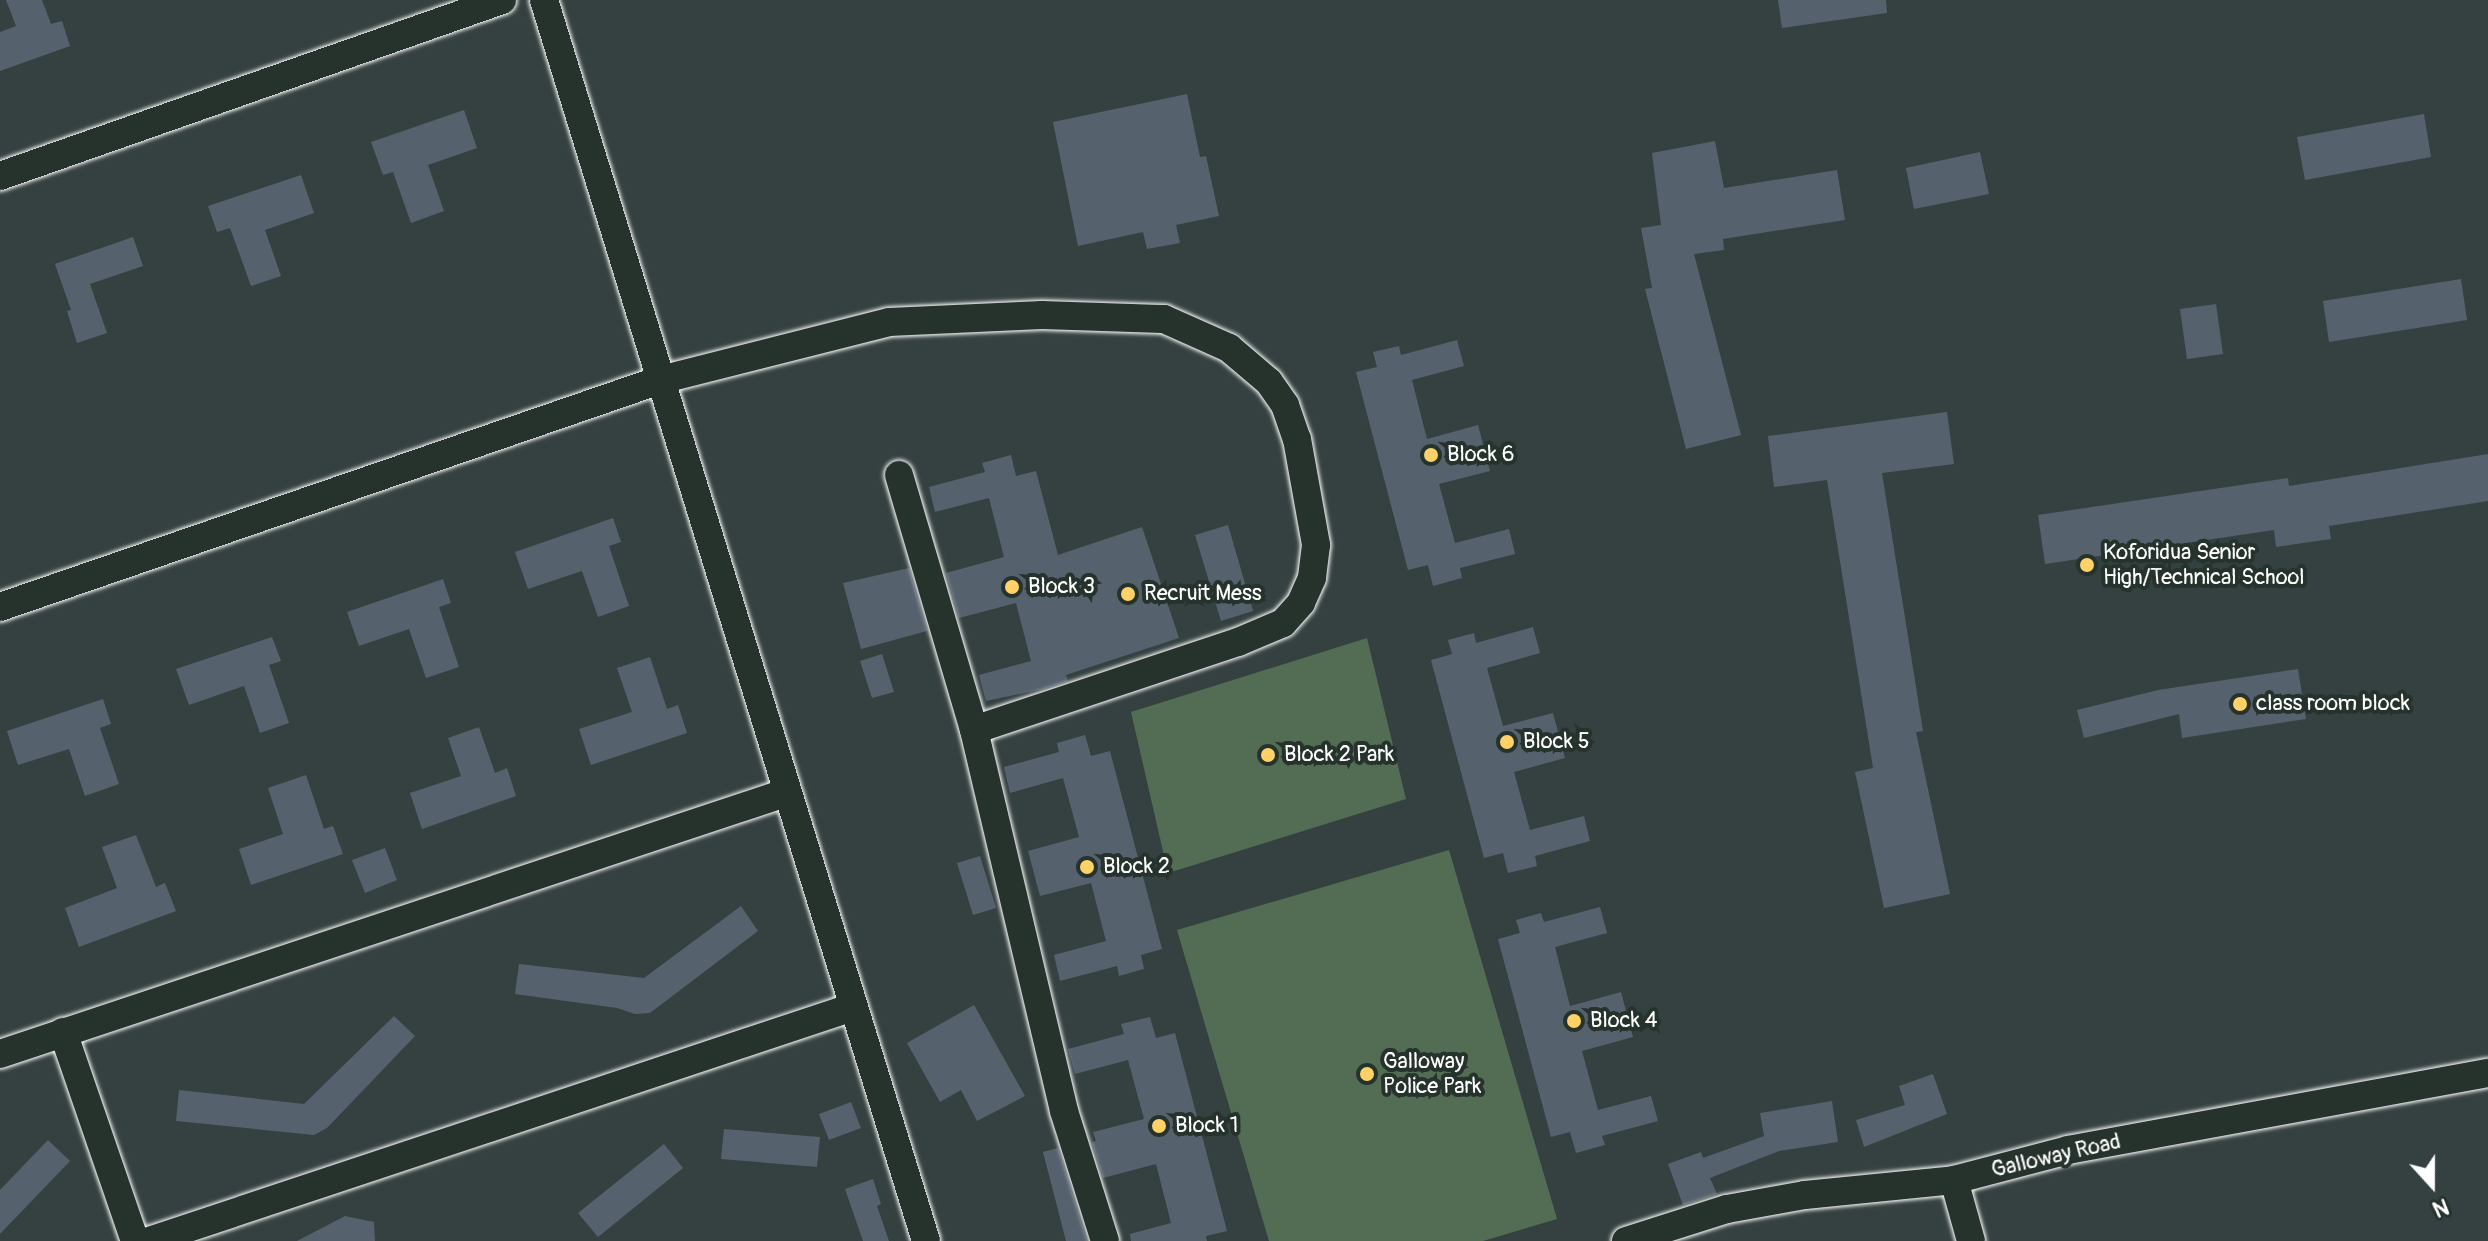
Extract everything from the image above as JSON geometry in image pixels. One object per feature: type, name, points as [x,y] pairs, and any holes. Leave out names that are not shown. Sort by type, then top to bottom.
[{"type":"street","points":[[0,176],[502,0]]},
{"type":"street","points":[[544,0],[785,793],[926,1241]]},
{"type":"street","points":[[0,607],[660,380],[889,322],[1090,314],[1164,319],[1229,348],[1269,382],[1285,405],[1297,439],[1316,545],[1312,578],[1301,603],[1283,623],[1238,642],[974,730]]},
{"type":"street","points":[[899,475],[974,730],[1064,1111],[1105,1241]]},
{"type":"street","points":[[0,1054],[785,793]]},
{"type":"street","points":[[149,1241],[853,1007]]},
{"type":"street","points":[[63,1032],[135,1241]]},
{"type":"street","name":"Galloway Road","points":[[1626,1241],[1727,1209],[1805,1195],[1954,1180],[2068,1150],[2488,1073]]},
{"type":"street","points":[[1954,1180],[1971,1241]]},
{"type":"green space","name":"Block 2 Park","points":[[1367,638],[1406,799],[1168,873],[1131,712]]},
{"type":"green space","name":"Galloway Police Park","points":[[1449,850],[1557,1219],[1483,1241],[1269,1241],[1177,930]]},
{"type":"building","points":[[6,0],[42,0],[51,24],[62,21],[70,46],[0,71],[0,32],[16,26]]},
{"type":"building","points":[[1778,0],[1886,0],[1887,13],[1782,28]]},
{"type":"building","points":[[1187,94],[1200,157],[1206,156],[1219,216],[1176,225],[1180,243],[1147,249],[1143,232],[1078,246],[1053,122]]},
{"type":"building","points":[[464,110],[477,148],[428,165],[444,211],[411,223],[393,172],[383,175],[371,142]]},
{"type":"building","points":[[2424,114],[2431,157],[2305,180],[2297,137]]},
{"type":"building","points":[[1715,141],[1724,188],[1837,170],[1845,220],[1723,239],[1724,250],[1694,254],[1741,435],[1686,449],[1645,289],[1652,288],[1641,228],[1661,225],[1652,153]]},
{"type":"building","points":[[1980,152],[1989,194],[1914,209],[1906,168]]},
{"type":"building","points":[[301,175],[314,213],[265,230],[281,276],[251,286],[230,228],[217,232],[208,206]]},
{"type":"building","points":[[133,237],[143,266],[90,284],[107,333],[77,343],[67,311],[71,310],[55,264]]},
{"type":"building","points":[[2461,279],[2467,320],[2329,342],[2323,301]]},
{"type":"building","points":[[2216,304],[2223,354],[2187,359],[2180,309]]},
{"type":"building","name":"Block 6","points":[[1457,340],[1464,366],[1412,380],[1427,439],[1478,425],[1490,471],[1439,484],[1455,543],[1509,529],[1515,554],[1460,568],[1462,578],[1433,586],[1428,565],[1408,570],[1356,372],[1377,367],[1373,352],[1399,346],[1401,355]]},
{"type":"building","points":[[1947,412],[1954,464],[1882,473],[1923,731],[1916,732],[1950,894],[1884,908],[1855,772],[1873,768],[1827,480],[1774,487],[1768,436]]},
{"type":"building","points":[[2488,454],[2488,501],[2329,526],[2331,539],[2276,547],[2274,530],[2045,564],[2038,515],[2288,478],[2289,486]]},
{"type":"building","name":"Block 3","points":[[1011,455],[1016,476],[1036,471],[1058,555],[1142,527],[1179,638],[1066,675],[1068,681],[986,701],[979,675],[1031,661],[1016,603],[959,618],[946,573],[1004,557],[989,498],[935,512],[929,487],[985,472],[982,463]]},
{"type":"building","points":[[613,518],[621,542],[609,546],[629,606],[598,617],[582,571],[528,589],[515,552]]},
{"type":"building","points":[[1228,525],[1253,611],[1221,621],[1195,535]]},
{"type":"building","points":[[909,568],[927,631],[861,649],[843,583]]},
{"type":"building","points":[[443,579],[451,603],[439,607],[459,667],[426,678],[409,629],[359,646],[347,612]]},
{"type":"building","name":"Block 5","points":[[1533,627],[1540,653],[1487,668],[1503,726],[1553,713],[1565,758],[1514,772],[1530,830],[1584,816],[1590,841],[1535,856],[1537,866],[1508,873],[1503,853],[1484,858],[1431,660],[1452,654],[1448,640],[1474,633],[1476,643]]},
{"type":"building","points":[[272,637],[281,661],[269,665],[289,723],[260,733],[244,686],[189,705],[176,669]]},
{"type":"building","points":[[882,654],[894,692],[872,698],[860,661]]},
{"type":"building","points":[[650,657],[667,709],[678,705],[687,733],[591,765],[579,729],[632,712],[617,668]]},
{"type":"building","name":"class room block","points":[[2298,669],[2306,719],[2182,738],[2179,714],[2084,738],[2077,710],[2158,690]]},
{"type":"building","points":[[103,699],[111,724],[100,728],[119,784],[85,796],[69,749],[18,765],[7,731]]},
{"type":"building","points":[[479,727],[495,773],[507,768],[516,796],[422,829],[410,793],[461,776],[448,738]]},
{"type":"building","name":"Block 2","points":[[1085,735],[1091,756],[1110,751],[1162,949],[1141,955],[1144,969],[1119,976],[1117,966],[1060,981],[1054,955],[1106,941],[1091,883],[1040,896],[1028,851],[1079,837],[1063,778],[1010,793],[1004,767],[1059,752],[1057,743]]},
{"type":"building","points":[[306,775],[324,829],[333,826],[343,854],[251,885],[239,849],[283,834],[268,788]]},
{"type":"building","points":[[136,835],[156,887],[165,883],[176,911],[79,947],[65,908],[117,888],[102,847]]},
{"type":"building","points":[[385,848],[397,880],[365,893],[352,860]]},
{"type":"building","points":[[980,856],[996,908],[973,915],[957,863]]},
{"type":"building","points":[[741,906],[758,931],[650,1013],[635,1014],[617,1008],[515,994],[519,964],[644,978]]},
{"type":"building","name":"Block 4","points":[[1600,907],[1607,933],[1555,947],[1570,1006],[1621,992],[1633,1037],[1582,1051],[1598,1110],[1651,1096],[1658,1121],[1602,1136],[1605,1145],[1576,1153],[1570,1132],[1551,1137],[1498,939],[1520,933],[1516,920],[1541,913],[1544,922]]},
{"type":"building","points":[[974,1005],[1025,1096],[977,1121],[961,1090],[940,1102],[907,1043]]},
{"type":"building","points":[[394,1016],[415,1036],[327,1128],[314,1135],[176,1121],[179,1090],[304,1104]]},
{"type":"building","name":"Block 1","points":[[1150,1017],[1156,1038],[1175,1033],[1227,1231],[1206,1236],[1207,1241],[1131,1241],[1130,1234],[1171,1223],[1156,1164],[1103,1178],[1092,1142],[1096,1141],[1093,1132],[1144,1119],[1128,1060],[1075,1074],[1068,1049],[1124,1034],[1121,1024]]},
{"type":"building","points":[[1933,1074],[1947,1114],[1864,1147],[1856,1120],[1905,1105],[1899,1086]]},
{"type":"building","points":[[1832,1101],[1838,1142],[1779,1151],[1710,1178],[1717,1194],[1683,1205],[1668,1164],[1701,1152],[1703,1158],[1764,1136],[1760,1113]]},
{"type":"building","points":[[851,1102],[861,1128],[829,1140],[819,1114]]},
{"type":"building","points":[[724,1129],[820,1137],[817,1167],[721,1159]]},
{"type":"building","points":[[48,1140],[70,1161],[0,1234],[0,1190]]},
{"type":"building","points":[[664,1144],[683,1168],[598,1237],[578,1213]]},
{"type":"building","points":[[1058,1148],[1087,1241],[1066,1241],[1043,1152]]},
{"type":"building","points":[[873,1179],[881,1204],[877,1206],[889,1241],[863,1241],[845,1189]]},
{"type":"building","points":[[345,1216],[374,1222],[375,1241],[297,1241]]},
{"type":"place","name":"Block 6","points":[[1431,455]]},
{"type":"place","name":"Koforidua Senior High/Technical School","points":[[2087,565]]},
{"type":"place","name":"Block 3","points":[[1012,587]]},
{"type":"place","name":"Recruit Mess","points":[[1128,594]]},
{"type":"place","name":"class room block","points":[[2240,704]]},
{"type":"place","name":"Block 5","points":[[1507,742]]},
{"type":"place","name":"Block 2 Park","points":[[1268,755]]},
{"type":"place","name":"Block 2","points":[[1087,867]]},
{"type":"place","name":"Block 4","points":[[1574,1021]]},
{"type":"place","name":"Galloway Police Park","points":[[1367,1074]]},
{"type":"place","name":"Block 1","points":[[1159,1126]]}]
